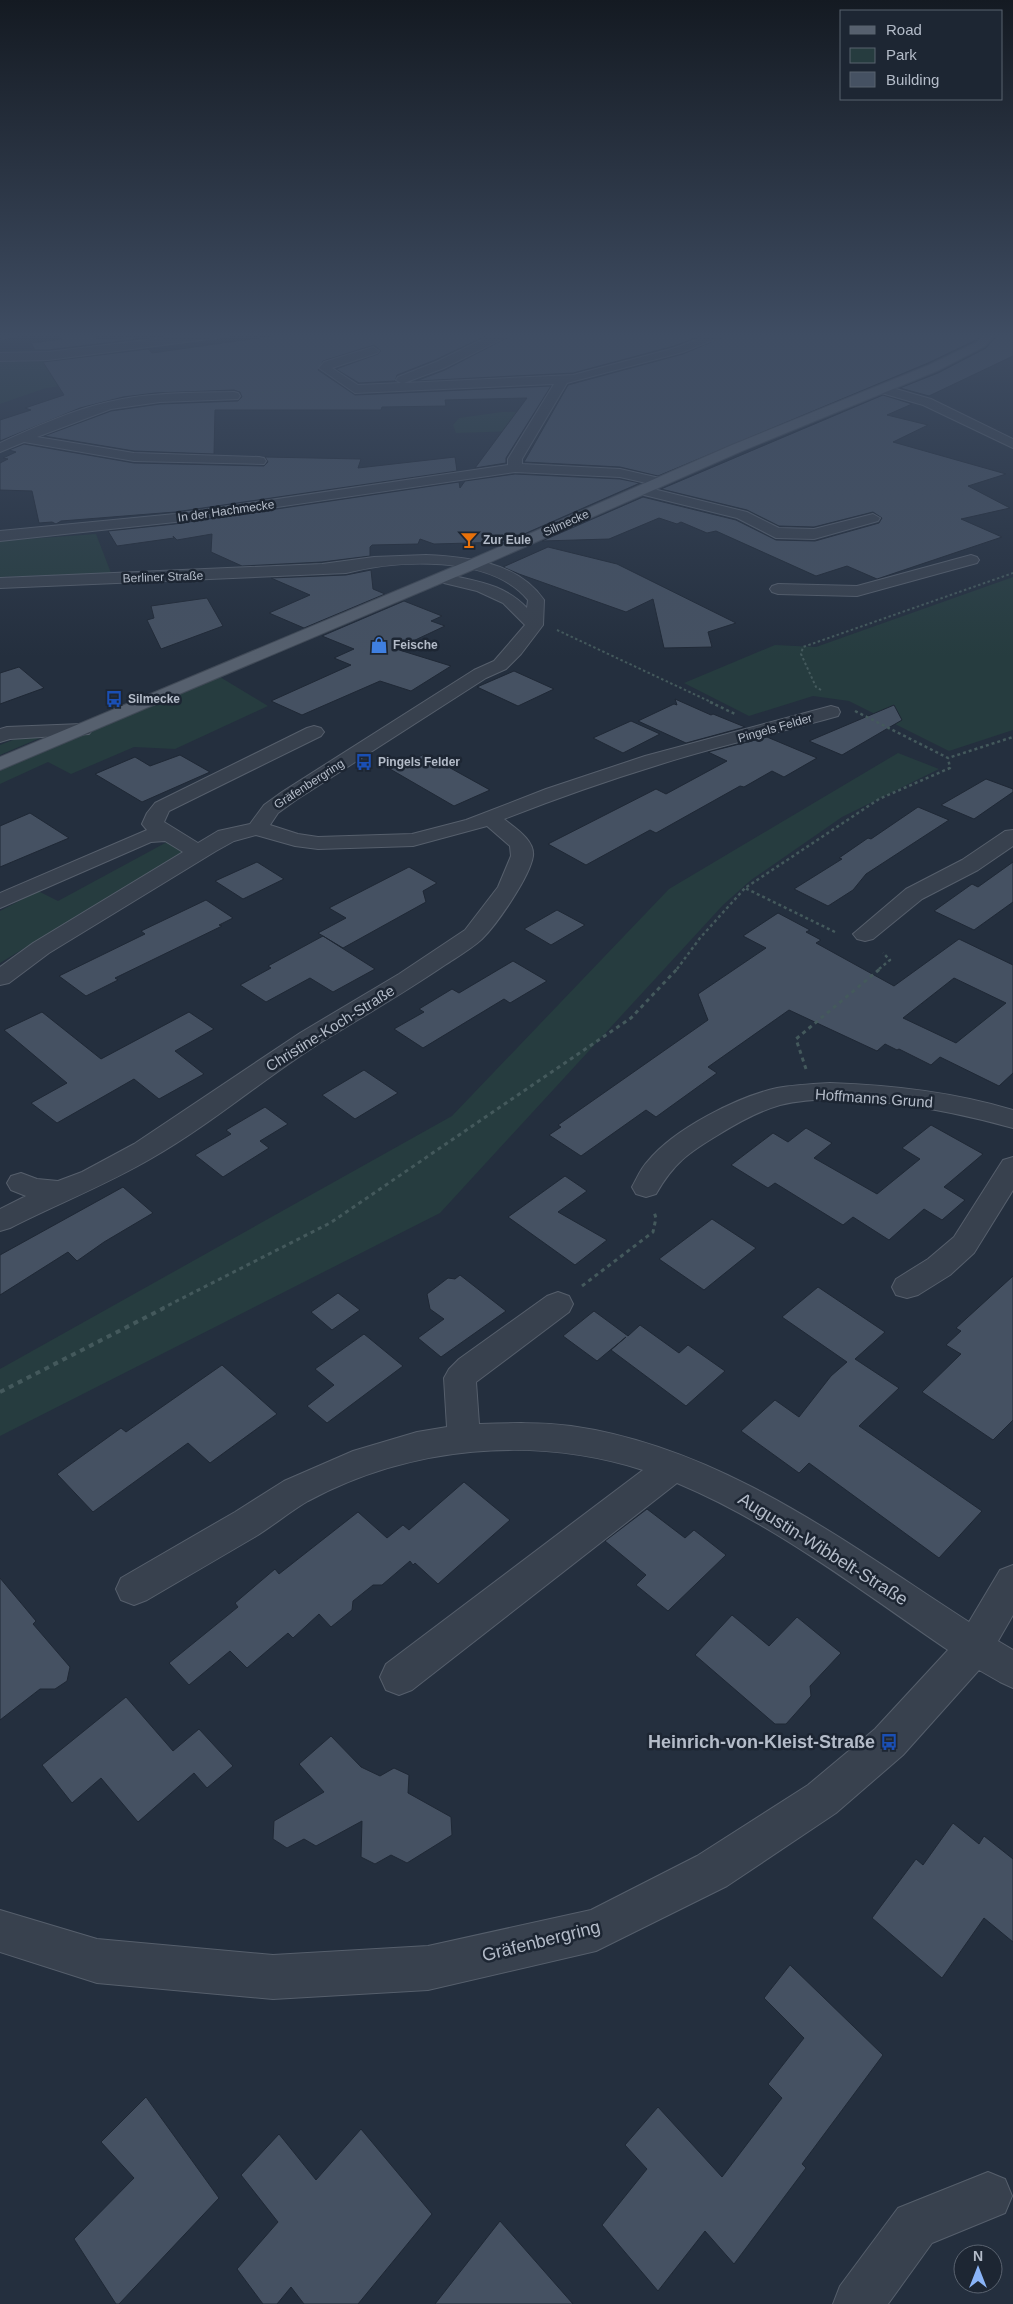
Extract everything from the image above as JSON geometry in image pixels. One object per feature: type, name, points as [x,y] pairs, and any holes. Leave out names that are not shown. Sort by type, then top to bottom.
[{"type":"main road","name":"Silmecke","points":[[0,764],[471,565],[756,442]]},
{"type":"street","points":[[0,448],[14,442]]},
{"type":"street","points":[[44,442],[149,458],[259,461]]},
{"type":"street","points":[[515,468],[516,459],[526,442]]},
{"type":"street","name":"In der Hachmecke","points":[[0,536],[175,518],[515,468],[620,473],[659,482]]},
{"type":"street","points":[[641,490],[742,515],[776,533],[814,534],[873,518]]},
{"type":"street","name":"Berliner Straße","points":[[326,568],[384,560],[416,558],[471,565]]},
{"type":"street","points":[[778,589],[857,591],[971,560]]},
{"type":"street","points":[[471,565],[500,572],[522,584],[536,600],[534,625]]},
{"type":"street","name":"Berliner Straße","points":[[0,583],[326,568],[378,568],[439,578]]},
{"type":"street","points":[[439,578],[482,587],[509,599],[534,625]]},
{"type":"street","name":"Gräfenbergring","points":[[257,828],[271,809],[289,796],[480,674],[500,665],[515,650],[534,625]]},
{"type":"street","name":"Pingels Felder","points":[[257,828],[295,840],[318,843],[413,840],[436,835],[490,818],[553,793],[652,760],[769,730],[839,709]]},
{"type":"street","name":"Silmecke","points":[[0,736],[7,733],[82,730]]},
{"type":"street","points":[[198,852],[153,824],[157,813],[162,807],[314,732]]},
{"type":"street","name":"Christine-Koch-Straße","points":[[0,1222],[60,1191],[92,1179],[144,1151],[308,1039],[408,979],[473,935],[487,919],[509,887],[522,856],[520,844],[490,818]]},
{"type":"street","points":[[0,978],[41,948],[198,852],[226,836],[257,828]]},
{"type":"street","points":[[0,901],[147,836],[170,834]]},
{"type":"street","points":[[865,934],[914,894],[970,865],[1013,836]]},
{"type":"street","name":"Hoffmanns Grund","points":[[646,1187],[658,1167],[675,1151],[722,1121],[776,1097],[815,1092],[875,1095],[938,1102],[1013,1119]]},
{"type":"street","points":[[907,1287],[940,1267],[964,1244],[1013,1167]]},
{"type":"street","name":"Christine-Koch-Straße","points":[[21,1183],[34,1188],[60,1191]]},
{"type":"street","points":[[464,1438],[460,1378],[470,1368],[558,1304]]},
{"type":"street","name":"Augustin-Wibbelt-Straße","points":[[134,1589],[247,1524],[296,1491],[353,1465],[385,1454],[464,1438],[533,1436],[572,1440],[639,1455],[674,1466],[759,1506],[975,1647]]},
{"type":"street","points":[[400,1677],[674,1466]]},
{"type":"street","name":"Gräfenbergring","points":[[0,1931],[97,1961],[273,1977],[428,1968],[596,1930],[712,1871],[822,1799],[889,1742],[975,1647],[1013,1581]]},
{"type":"street","points":[[975,1647],[1013,1670]]},
{"type":"street","points":[[858,2304],[915,2225],[988,2196]]},
{"type":"path","points":[[1013,573],[803,647],[801,654],[816,687],[834,700],[839,709],[948,758],[1013,737]]},
{"type":"path","points":[[534,625],[554,629],[769,730]]},
{"type":"path","points":[[0,1392],[321,1228],[346,1212],[631,1018],[671,977],[700,938],[745,888],[879,800],[950,768],[948,758]]},
{"type":"path","points":[[745,888],[831,932],[865,934],[890,960],[796,1039],[815,1092]]},
{"type":"path","points":[[558,1304],[652,1232],[656,1218],[646,1187]]},
{"type":"green space","points":[[96,534],[111,573],[0,577],[0,541]]},
{"type":"green space","points":[[1013,577],[1013,730],[949,751],[849,701],[813,696],[749,716],[684,683],[775,645],[816,647]]},
{"type":"green space","points":[[220,677],[268,706],[175,749],[134,747],[71,774],[48,762],[0,784],[0,770]]},
{"type":"green space","points":[[54,732],[0,755],[0,745],[28,734]]},
{"type":"green space","points":[[898,753],[939,769],[842,817],[751,880],[723,905],[440,1213],[0,1436],[0,1369],[452,1116],[669,889]]},
{"type":"green space","points":[[167,842],[183,852],[0,963],[0,911],[38,891],[58,901]]},
{"type":"building","points":[[77,442],[214,442],[214,454],[134,451]]},
{"type":"building","points":[[495,442],[516,442],[506,458],[506,463],[475,468]]},
{"type":"building","points":[[536,442],[740,442],[658,476],[620,467],[524,462]]},
{"type":"building","points":[[773,442],[894,442],[1006,474],[968,486],[1010,508],[961,519],[1002,537],[877,579],[847,566],[816,576],[716,531],[707,533],[681,522],[677,524],[659,518],[609,539],[542,541],[643,497],[736,520],[776,540],[815,541],[879,523],[882,518],[873,512],[814,527],[779,526],[747,510],[661,489]]},
{"type":"building","points":[[24,444],[134,463],[264,466],[268,462],[265,457],[361,459],[358,468],[455,457],[457,471],[175,512],[61,521],[56,524],[52,522],[39,523],[32,491],[0,490],[0,463],[8,459],[3,458],[16,452],[9,450]]},
{"type":"building","points":[[515,474],[620,479],[640,483],[506,542],[434,544],[420,539],[418,544],[372,545],[370,547],[370,556],[322,562],[242,566],[211,552],[212,534],[177,540],[173,536],[174,538],[117,546],[108,531],[175,524],[459,482],[460,488],[465,481]]},
{"type":"building","points":[[548,547],[617,564],[736,623],[708,632],[712,647],[664,648],[653,599],[626,612],[503,567]]},
{"type":"building","points":[[371,570],[373,589],[385,594],[304,628],[269,613],[310,595],[271,578],[346,575]]},
{"type":"building","points":[[207,598],[223,626],[161,649],[147,620],[154,618],[151,606]]},
{"type":"building","points":[[404,601],[442,616],[431,621],[445,626],[396,649],[451,666],[411,691],[380,681],[302,715],[271,701],[351,665],[334,658],[354,649],[322,636]]},
{"type":"building","points":[[19,667],[44,688],[0,704],[0,673]]},
{"type":"building","points":[[514,671],[554,689],[518,706],[477,687]]},
{"type":"building","points":[[675,699],[745,727],[686,743],[638,721],[674,704],[677,705]]},
{"type":"building","points":[[894,705],[902,720],[842,755],[809,741]]},
{"type":"building","points":[[631,721],[660,734],[623,753],[593,738]]},
{"type":"building","points":[[767,737],[817,758],[784,777],[772,771],[744,787],[740,786],[656,833],[650,830],[586,865],[548,844],[656,789],[666,794],[727,761],[708,752]]},
{"type":"building","points":[[425,754],[490,790],[454,806],[390,769]]},
{"type":"building","points":[[180,755],[210,772],[142,802],[95,774],[135,757],[150,766]]},
{"type":"building","points":[[986,779],[1013,789],[1013,792],[974,819],[941,805]]},
{"type":"building","points":[[918,807],[949,820],[866,874],[853,890],[828,906],[794,889],[842,859],[839,858],[868,838],[871,839]]},
{"type":"building","points":[[30,813],[69,838],[0,867],[0,826]]},
{"type":"building","points":[[257,862],[284,879],[243,899],[215,881]]},
{"type":"building","points":[[1013,862],[1013,902],[974,930],[934,911],[972,884],[978,887]]},
{"type":"building","points":[[409,867],[437,883],[423,891],[426,902],[343,948],[318,933],[346,918],[329,908]]},
{"type":"building","points":[[206,900],[233,918],[219,925],[222,926],[115,978],[118,980],[86,996],[59,976],[145,934],[141,931]]},
{"type":"building","points":[[557,910],[585,925],[551,945],[524,929]]},
{"type":"building","points":[[778,913],[810,930],[806,932],[821,940],[816,943],[894,986],[959,939],[1013,965],[1013,1073],[999,1086],[940,1057],[931,1065],[885,1044],[877,1051],[789,1010],[708,1067],[717,1073],[656,1117],[646,1110],[581,1156],[549,1135],[561,1127],[558,1125],[708,1020],[698,994],[766,948],[743,936]],"holes":[[[954,978],[1006,1003],[956,1043],[903,1018]]]},
{"type":"building","points":[[323,936],[375,969],[333,992],[310,978],[266,1002],[240,985],[271,968],[268,966]]},
{"type":"building","points":[[513,961],[547,981],[510,1003],[504,999],[423,1048],[394,1029],[424,1012],[419,1009],[452,989],[459,993]]},
{"type":"building","points":[[42,1012],[101,1059],[189,1012],[214,1029],[175,1051],[204,1074],[159,1099],[134,1079],[57,1123],[31,1103],[67,1083],[4,1030]]},
{"type":"building","points":[[364,1070],[398,1093],[355,1119],[322,1095]]},
{"type":"building","points":[[265,1107],[288,1124],[260,1141],[269,1148],[223,1177],[195,1155],[231,1134],[226,1130]]},
{"type":"building","points":[[931,1125],[983,1154],[944,1187],[965,1200],[942,1220],[924,1209],[889,1240],[853,1217],[843,1225],[775,1183],[768,1188],[731,1165],[773,1133],[788,1142],[806,1128],[832,1143],[814,1158],[877,1194],[920,1159],[902,1148]]},
{"type":"building","points":[[565,1176],[587,1191],[558,1212],[607,1240],[575,1265],[508,1217]]},
{"type":"building","points":[[123,1187],[153,1213],[104,1242],[77,1261],[68,1252],[0,1295],[0,1255]]},
{"type":"building","points":[[712,1219],[756,1248],[704,1290],[659,1259]]},
{"type":"building","points":[[460,1275],[506,1311],[441,1357],[418,1338],[444,1319],[430,1309],[427,1294],[448,1278],[455,1279]]},
{"type":"building","points":[[1013,1276],[1013,1420],[993,1440],[922,1392],[961,1354],[946,1345],[961,1331],[956,1328]]},
{"type":"building","points":[[818,1287],[885,1332],[855,1359],[899,1388],[859,1426],[982,1511],[939,1558],[809,1463],[799,1473],[741,1431],[775,1400],[799,1417],[831,1376],[847,1362],[782,1317]]},
{"type":"building","points":[[338,1293],[360,1310],[332,1330],[311,1312]]},
{"type":"building","points":[[594,1311],[628,1336],[640,1325],[679,1353],[688,1345],[725,1371],[686,1406],[611,1350],[626,1337],[597,1361],[563,1336]]},
{"type":"building","points":[[364,1334],[403,1366],[327,1423],[307,1406],[334,1385],[315,1369]]},
{"type":"building","points":[[222,1365],[277,1414],[210,1463],[188,1443],[93,1512],[57,1474],[121,1428],[126,1432]]},
{"type":"building","points":[[464,1482],[510,1520],[438,1584],[415,1563],[413,1565],[410,1561],[382,1585],[373,1585],[353,1601],[352,1610],[331,1627],[319,1614],[293,1638],[288,1633],[247,1668],[230,1651],[189,1685],[169,1663],[238,1607],[235,1603],[275,1569],[279,1574],[358,1512],[387,1538],[403,1525],[409,1530]]},
{"type":"building","points":[[647,1509],[685,1538],[694,1530],[726,1555],[668,1611],[636,1585],[646,1575],[605,1541]]},
{"type":"building","points":[[0,1578],[36,1621],[33,1624],[70,1667],[67,1681],[55,1689],[40,1689],[0,1720]]},
{"type":"building","points":[[732,1615],[769,1646],[797,1617],[841,1653],[810,1686],[811,1696],[786,1724],[775,1724],[695,1655]]},
{"type":"building","points":[[126,1697],[173,1751],[199,1729],[233,1766],[207,1788],[194,1773],[138,1822],[101,1778],[72,1803],[42,1765]]},
{"type":"building","points":[[331,1736],[361,1767],[380,1776],[394,1768],[409,1775],[408,1793],[451,1817],[452,1835],[407,1863],[391,1855],[375,1864],[361,1857],[362,1821],[316,1846],[304,1839],[287,1848],[273,1839],[274,1821],[324,1792],[299,1764]]},
{"type":"building","points":[[953,1823],[979,1844],[984,1836],[1013,1859],[1013,1942],[984,1918],[942,1978],[872,1918],[916,1859],[923,1865]]},
{"type":"building","points":[[790,1965],[883,2055],[802,2164],[806,2168],[734,2264],[705,2231],[658,2291],[602,2225],[647,2169],[625,2145],[658,2107],[722,2177],[782,2098],[768,2084],[804,2038],[764,1998]]},
{"type":"building","points":[[146,2097],[219,2198],[119,2304],[116,2304],[74,2239],[134,2178],[101,2142]]},
{"type":"building","points":[[361,2129],[432,2214],[358,2304],[304,2304],[291,2287],[277,2304],[263,2304],[237,2269],[278,2222],[241,2175],[279,2134],[316,2180]]},
{"type":"building","points":[[500,2221],[573,2304],[435,2304]]},
{"type":"place","name":"Zur Eule","points":[[469,540]]},
{"type":"place","name":"Feische","points":[[379,645]]},
{"type":"place","name":"Silmecke","points":[[114,699]]},
{"type":"place","name":"Pingels Felder","points":[[364,762]]},
{"type":"place","name":"Heinrich-von-Kleist-Straße","points":[[889,1742]]}]
